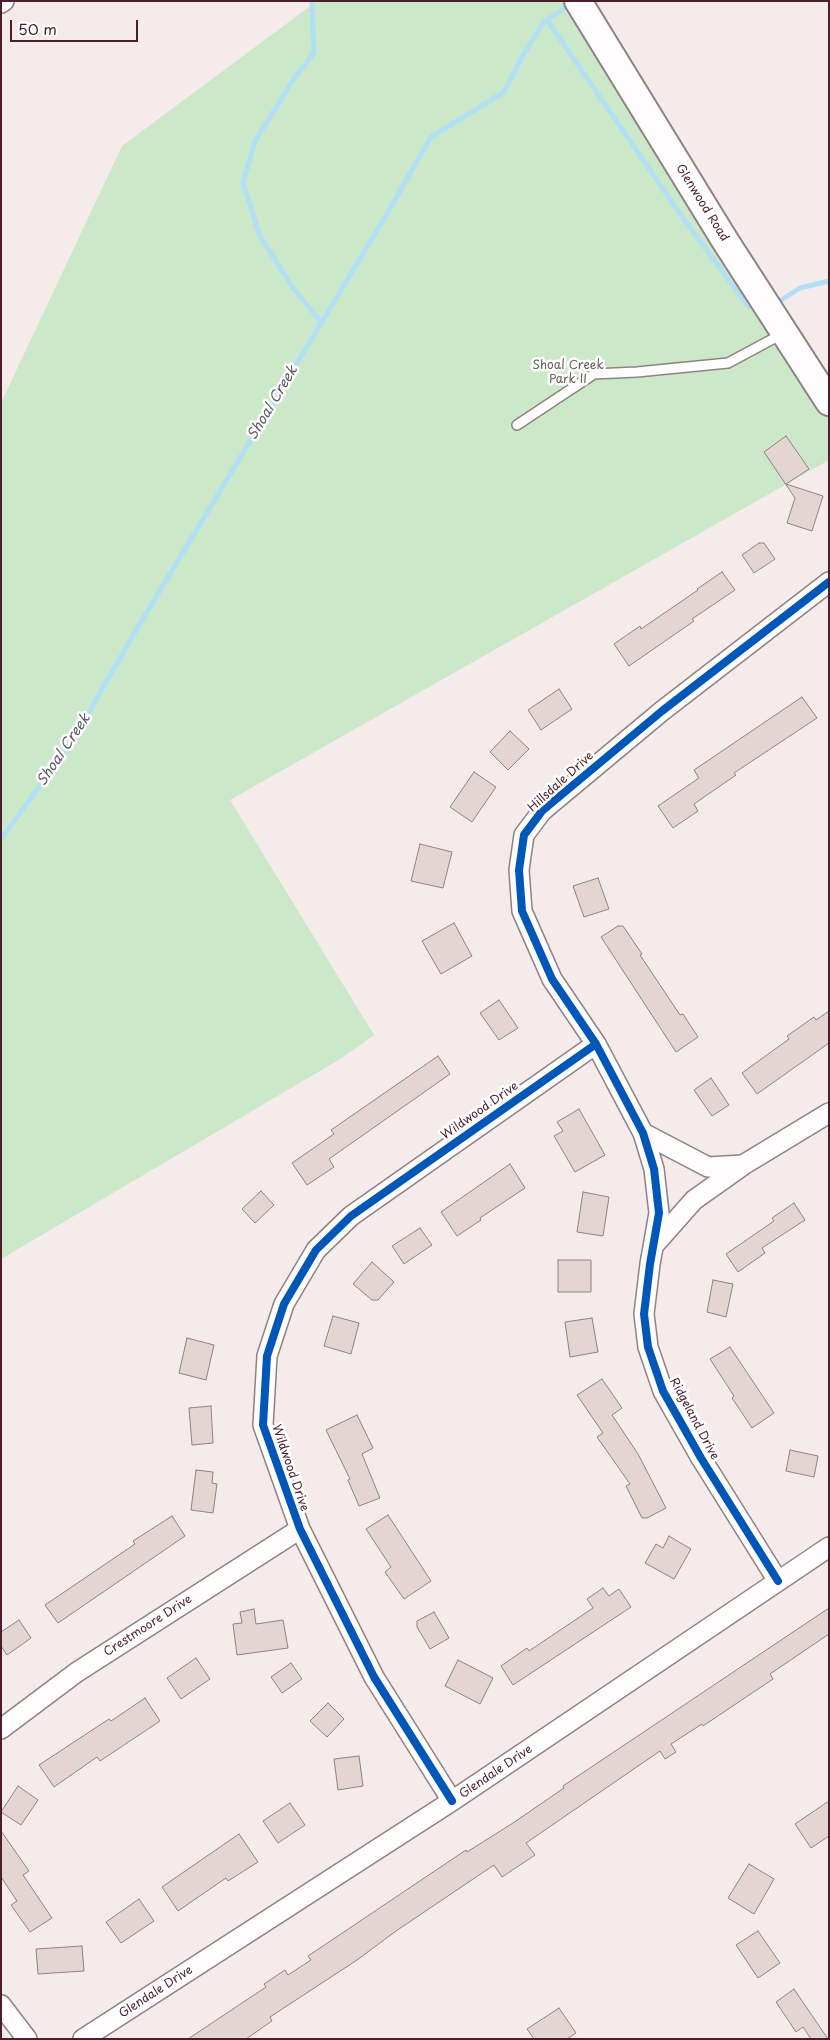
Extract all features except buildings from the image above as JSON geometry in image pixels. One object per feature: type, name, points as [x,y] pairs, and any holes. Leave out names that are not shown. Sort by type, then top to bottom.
[{"type":"main road","name":"Glenwood Road","points":[[578,1],[724,239],[829,402]]},
{"type":"street","name":"Hillsdale Drive","points":[[643,1133],[596,1044],[552,979],[522,911],[519,870],[524,835],[542,811],[597,764],[829,582]]},
{"type":"street","name":"Wildwood Drive","points":[[452,1801],[374,1676],[300,1530],[263,1425],[267,1356],[284,1304],[316,1250],[351,1216],[596,1044]]},
{"type":"street","name":"Ridgeland Drive","points":[[655,1244],[694,1200],[743,1165],[829,1113]]},
{"type":"street","name":"Ridgeland Drive","points":[[643,1133],[708,1167],[743,1165]]},
{"type":"street","name":"Ridgeland Drive","points":[[643,1133],[654,1169],[659,1214],[644,1314],[648,1347],[663,1391],[701,1458],[778,1581]]},
{"type":"street","name":"Crestmoore Drive","points":[[1,1729],[77,1672],[300,1530]]},
{"type":"street","name":"Glendale Drive","points":[[82,2039],[452,1801],[829,1547]]},
{"type":"street","points":[[1,2005],[28,2039]]},
{"type":"lane","points":[[517,425],[594,374],[637,372],[728,363],[784,333]]},
{"type":"green space","name":"Shoal Creek Park II","points":[[317,1],[572,1],[829,399],[829,460],[230,800],[374,1035],[342,1058],[1,1259],[1,403],[122,146]]},
{"type":"waterway","points":[[312,1],[314,53],[295,77],[255,141],[243,183],[260,236],[293,288],[322,323]]},
{"type":"waterway","name":"Shoal Creek","points":[[1,839],[71,743],[135,632],[385,217],[431,137],[504,92],[523,55],[543,23],[570,4]]},
{"type":"waterway","points":[[547,20],[683,218],[748,306],[758,307]]},
{"type":"waterway","points":[[775,304],[800,288],[829,281]]},
{"type":"cycle path","points":[[778,1581],[701,1458],[663,1391],[648,1347],[644,1314],[659,1213],[654,1169],[643,1133],[596,1044],[552,979],[522,911],[519,870],[524,835],[542,811],[662,711],[829,582]]},
{"type":"cycle path","points":[[452,1801],[374,1677],[300,1529],[263,1425],[267,1356],[284,1304],[316,1250],[351,1216],[596,1044]]}]
